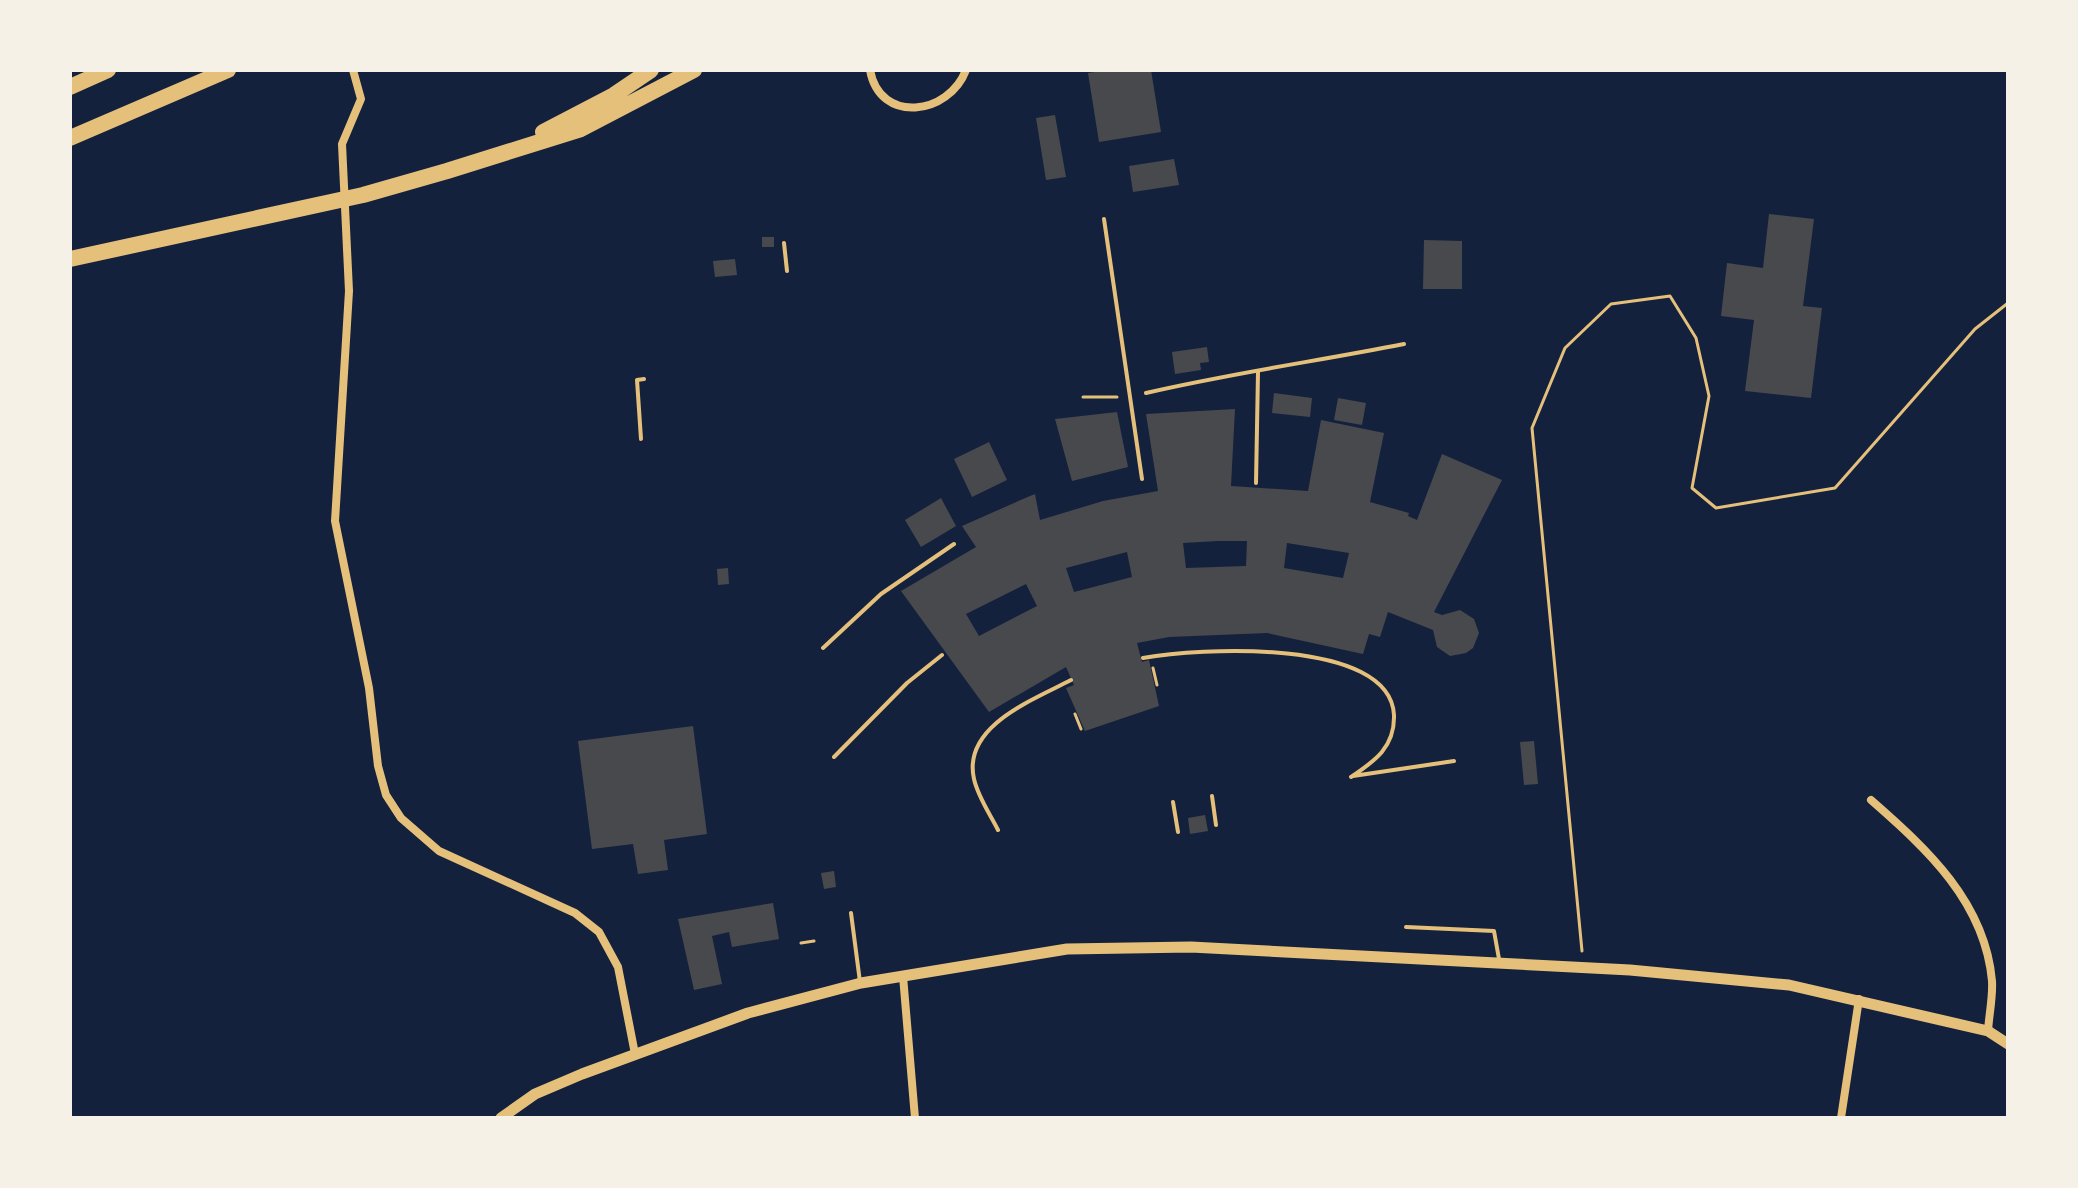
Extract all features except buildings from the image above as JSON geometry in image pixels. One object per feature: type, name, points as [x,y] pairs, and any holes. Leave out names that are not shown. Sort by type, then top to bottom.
[{"type":"highway","points":[[70,87],[108,70]]},
{"type":"highway","points":[[70,138],[228,70]]},
{"type":"highway","points":[[495,155],[614,95],[651,70]]},
{"type":"highway","points":[[70,259],[363,195],[581,129],[694,70]]},
{"type":"street","points":[[353,70],[361,99],[342,144],[349,291],[335,521],[386,795],[401,818],[439,851],[575,913],[599,932],[618,967],[635,1054]]},
{"type":"street","points":[[870,70],[876,91],[883,99],[915,107],[948,95],[966,70]]},
{"type":"street","points":[[1871,800],[1923,846],[1958,887],[1980,929],[1992,981],[1988,1031]]},
{"type":"street","points":[[501,1118],[535,1094],[748,1013],[861,983],[1067,949],[1153,946],[1500,962],[1789,985],[1988,1031],[2008,1044]]},
{"type":"street","points":[[903,976],[915,1118]]},
{"type":"street","points":[[1841,1118],[1859,999]]},
{"type":"lane","points":[[1104,219],[1142,479]]},
{"type":"lane","points":[[784,243],[787,271]]},
{"type":"lane","points":[[1146,393],[1232,373],[1258,372],[1404,344]]},
{"type":"lane","points":[[1256,483],[1258,372]]},
{"type":"lane","points":[[641,439],[637,380],[644,379]]},
{"type":"lane","points":[[823,648],[881,594],[954,544]]},
{"type":"lane","points":[[1143,658],[1227,650],[1271,652],[1344,666],[1374,679],[1390,697],[1392,735],[1377,759],[1351,777],[1454,761]]},
{"type":"lane","points":[[834,757],[907,683],[942,655]]},
{"type":"lane","points":[[998,830],[974,779],[976,746],[997,724],[1071,680]]},
{"type":"lane","points":[[1212,796],[1216,825]]},
{"type":"lane","points":[[1173,802],[1178,832]]},
{"type":"lane","points":[[851,913],[861,983]]},
{"type":"lane","points":[[1406,927],[1494,931],[1500,962]]},
{"type":"path","points":[[1583,967],[1532,428],[1565,348],[1611,304],[1670,296],[1696,338],[1709,396],[1692,488],[1716,508],[1835,488],[1975,329],[2008,303]]},
{"type":"path","points":[[1083,397],[1117,397]]},
{"type":"path","points":[[1150,657],[1157,685]]},
{"type":"path","points":[[1075,714],[1081,729]]},
{"type":"path","points":[[801,943],[814,941]]}]
